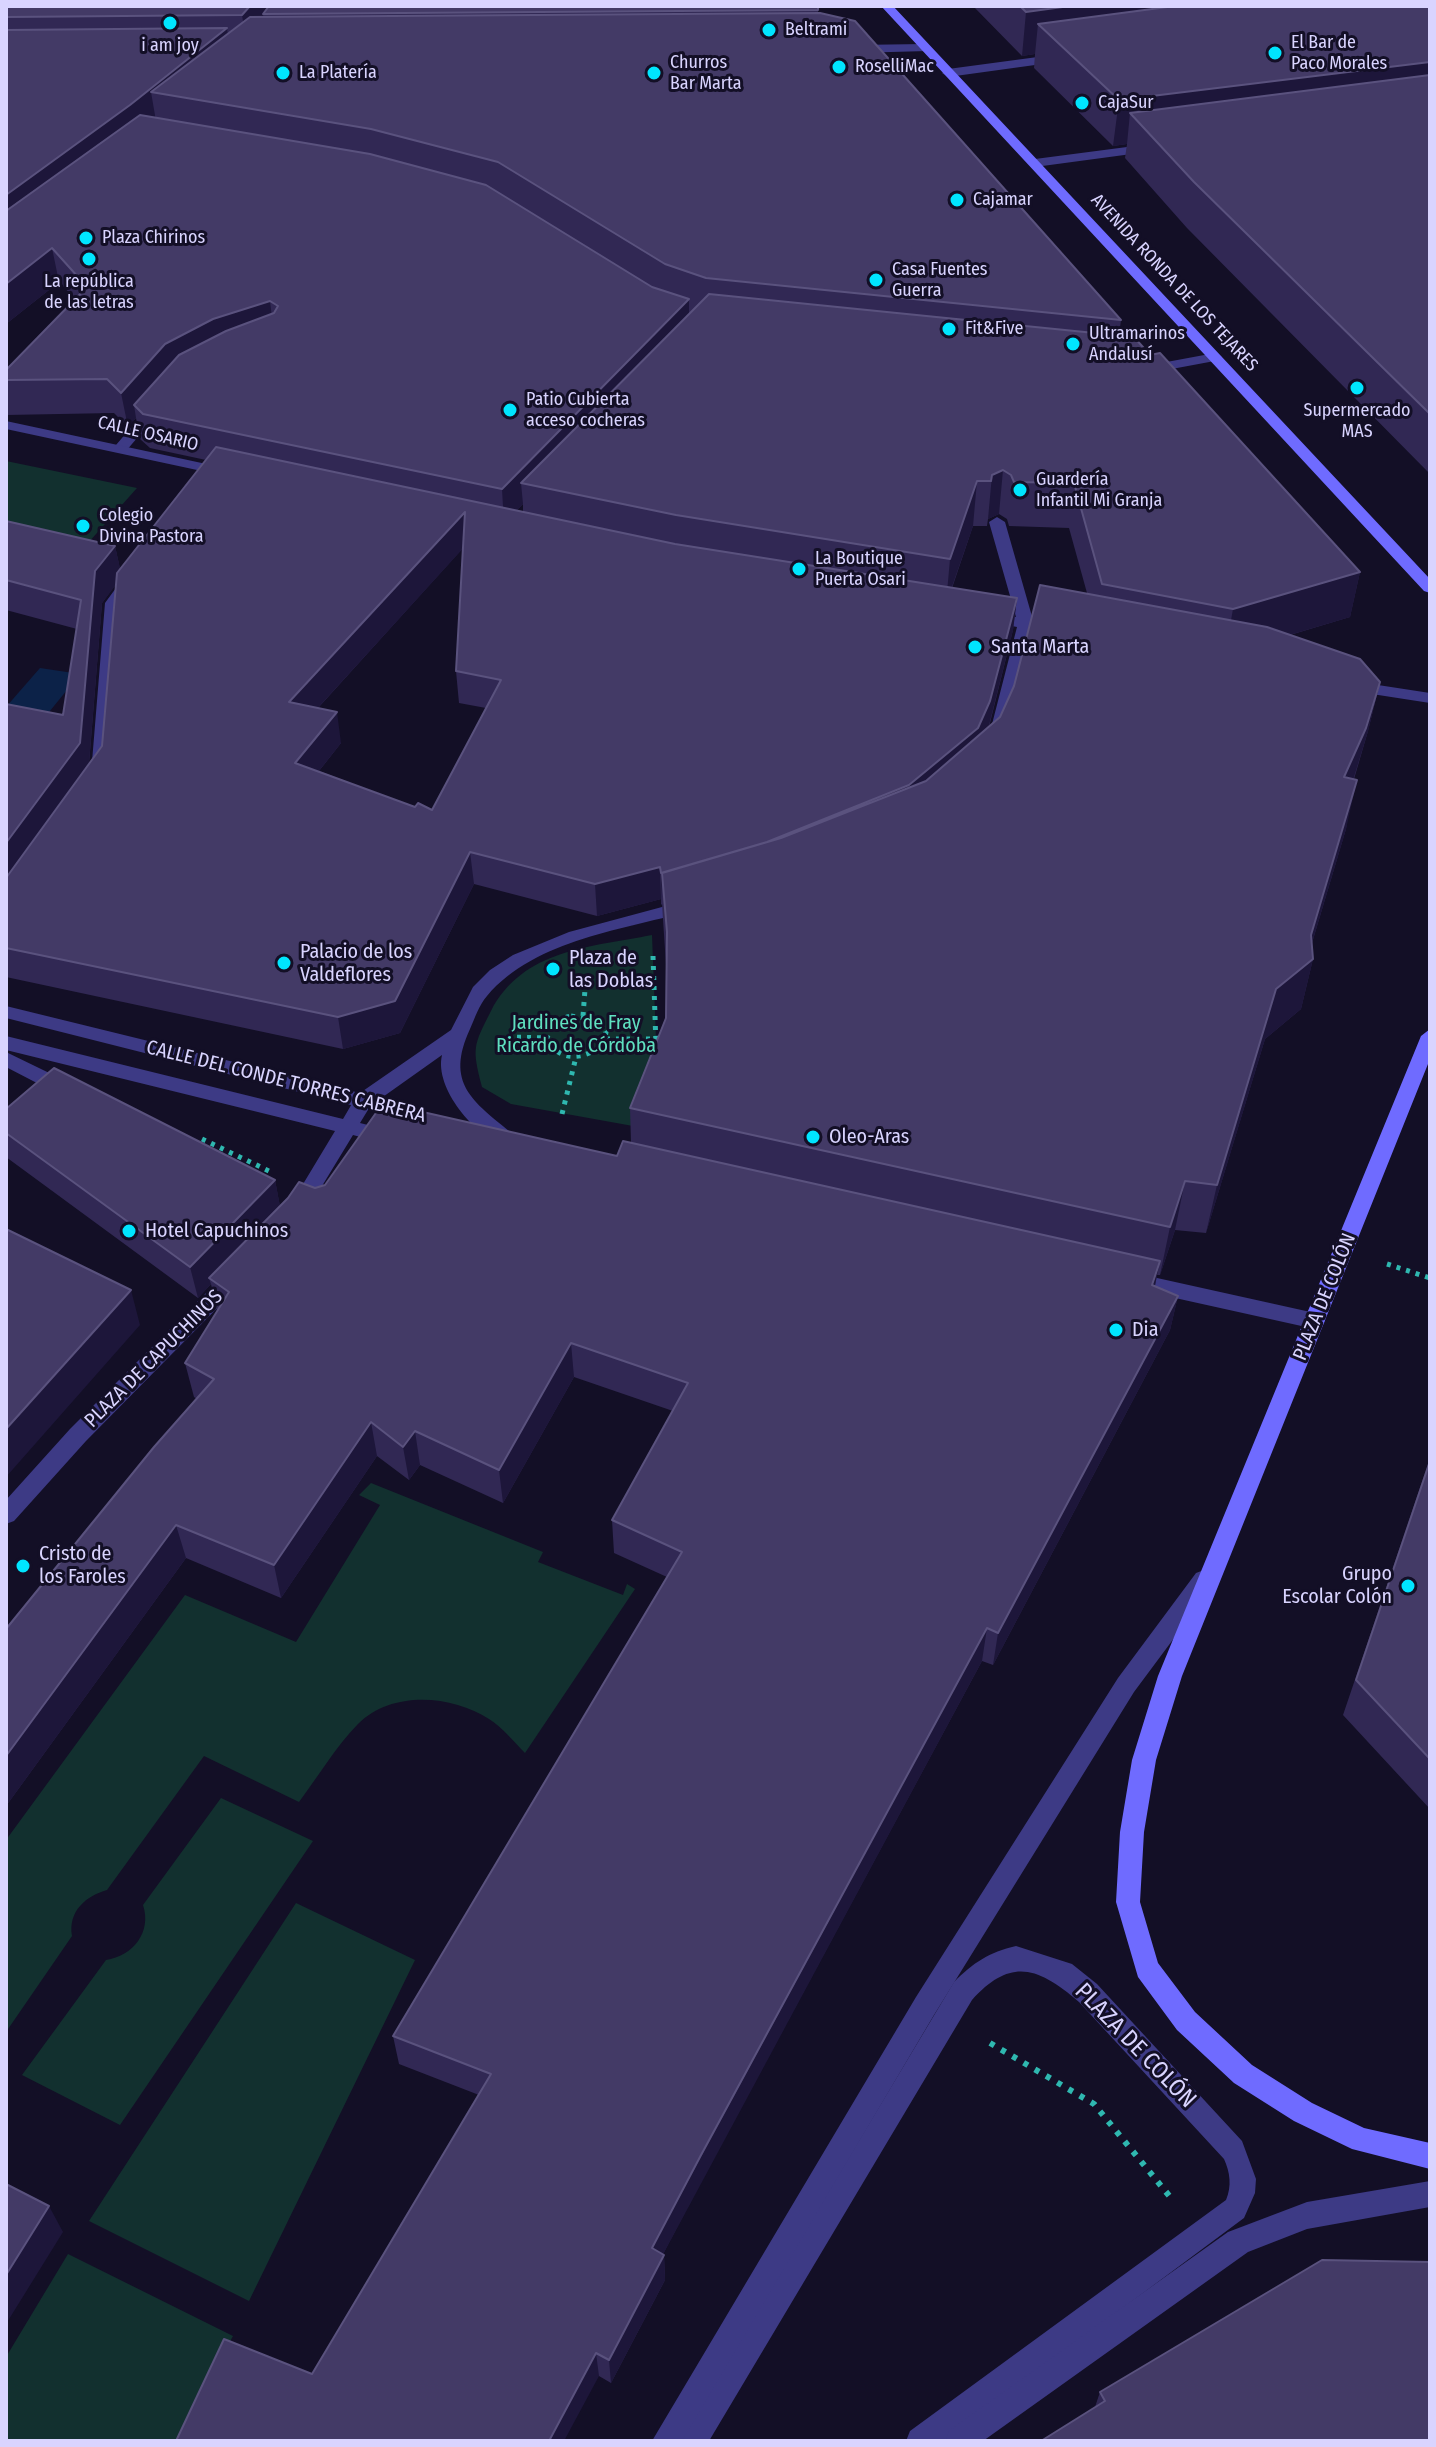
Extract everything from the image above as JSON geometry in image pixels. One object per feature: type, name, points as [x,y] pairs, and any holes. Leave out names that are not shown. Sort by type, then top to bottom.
[{"type":"main road","name":"AVENIDA RONDA DE LOS TEJARES","points":[[887,6],[1430,588]]},
{"type":"main road","name":"PLAZA DE COLÓN","points":[[1430,1036],[1170,1676],[1144,1760],[1132,1832],[1128,1902],[1147,1969],[1186,2021],[1243,2074],[1303,2112],[1361,2140],[1430,2156]]},
{"type":"street","points":[[846,49],[924,48]]},
{"type":"street","points":[[948,73],[1074,56]]},
{"type":"street","points":[[1035,163],[1161,147]]},
{"type":"street","points":[[1124,374],[1215,357]]},
{"type":"street","points":[[121,448],[167,396]]},
{"type":"street","name":"CALLE OSARIO","points":[[6,425],[121,448],[212,476],[247,477]]},
{"type":"street","points":[[993,744],[1026,624],[997,522]]},
{"type":"street","points":[[89,789],[99,776],[113,603],[141,567]]},
{"type":"street","points":[[969,615],[1068,630]]},
{"type":"street","points":[[1333,683],[1430,698]]},
{"type":"street","points":[[463,1128],[514,1141],[462,1103],[454,1089],[447,1063],[457,1035],[481,990],[501,971],[525,956],[553,945],[702,902]]},
{"type":"street","name":"CALLE DEL CONDE TORRES CABRERA","points":[[6,1012],[421,1116]]},
{"type":"street","points":[[286,1226],[303,1206],[364,1100],[457,1035]]},
{"type":"street","points":[[6,1043],[377,1134],[363,1155]]},
{"type":"street","points":[[6,1059],[85,1099]]},
{"type":"street","name":"PLAZA DE CAPUCHINOS","points":[[6,1515],[78,1435],[253,1259]]},
{"type":"street","points":[[1113,1276],[1315,1321]]},
{"type":"street","name":"PLAZA DE COLÓN","points":[[666,2441],[925,2006],[1023,1849],[1126,1685],[1220,1558]]},
{"type":"street","name":"PLAZA DE COLÓN","points":[[693,2441],[963,1991],[980,1973],[998,1962],[1016,1958],[1063,1972],[1195,2108],[1233,2150],[1244,2183],[1241,2199],[1235,2209],[920,2441]]},
{"type":"street","points":[[959,2441],[1238,2242],[1269,2226],[1329,2209],[1430,2194]]},
{"type":"path","points":[[653,955],[656,1052]]},
{"type":"path","points":[[583,1016],[584,1006]]},
{"type":"path","points":[[606,1039],[603,1026],[597,1020],[583,1016],[561,1018],[549,1029],[547,1038],[552,1049],[559,1054],[576,1057],[593,1054],[606,1039],[656,1039]]},
{"type":"path","points":[[533,1038],[547,1038]]},
{"type":"path","points":[[562,1114],[576,1057]]},
{"type":"path","points":[[947,2018],[1094,2104],[1201,2234]]},
{"type":"green space","points":[[6,461],[137,488],[80,552],[6,536]]},
{"type":"green space","name":"Jardines de Fray Ricardo de Córdoba","points":[[652,935],[656,1039],[654,1076],[633,1126],[511,1104],[482,1087],[476,1055],[478,1040],[491,1011],[505,990],[521,975],[561,954]]},
{"type":"green space","points":[[371,1483],[543,1552],[538,1562],[623,1595],[627,1584],[635,1589],[525,1753],[499,1727],[474,1711],[440,1701],[422,1700],[388,1706],[358,1724],[299,1802],[204,1756],[107,1890],[92,1896],[80,1906],[73,1919],[72,1936],[6,2032],[6,1840],[185,1595],[296,1642],[380,1505],[359,1495]]},
{"type":"green space","points":[[221,1798],[313,1841],[120,2125],[22,2075],[106,1960],[124,1954],[138,1941],[145,1924],[143,1905]]},
{"type":"green space","points":[[296,1903],[415,1960],[249,2301],[89,2221]]},
{"type":"green space","points":[[68,2254],[233,2336],[176,2441],[6,2441],[6,2357]]},
{"type":"water","points":[[40,668],[80,674],[41,722],[6,707]]},
{"type":"building","points":[[6,6],[250,6],[242,15],[6,17]]},
{"type":"building","points":[[269,6],[818,6],[818,10],[263,14]]},
{"type":"building","points":[[1020,6],[1070,6],[1026,12]]},
{"type":"building","points":[[1175,6],[1430,6],[1430,62],[1119,100],[1038,24]]},
{"type":"building","points":[[820,13],[855,21],[1121,320],[706,278],[665,264],[498,162],[371,129],[151,92],[250,17]]},
{"type":"building","points":[[227,28],[130,105],[6,195],[6,30]]},
{"type":"building","points":[[1430,75],[1430,414],[1194,182],[1130,113]]},
{"type":"building","points":[[140,115],[370,154],[486,185],[652,287],[689,299],[502,489],[143,414],[134,405],[179,355],[226,331],[274,313],[278,306],[270,301],[213,319],[165,344],[121,393],[107,379],[6,380],[6,370],[87,287],[52,248],[6,284],[6,211]]},
{"type":"building","points":[[709,294],[1134,337],[1150,355],[1160,353],[1360,572],[1233,609],[1102,584],[1074,483],[1014,482],[1011,475],[1003,470],[992,475],[991,481],[977,481],[950,559],[676,515],[521,483]]},
{"type":"building","points":[[216,447],[675,544],[1017,598],[990,701],[978,728],[909,785],[767,842],[661,873],[660,867],[595,884],[470,852],[395,1001],[338,1017],[6,948],[6,878],[102,746],[117,573]],"holes":[[[465,512],[456,671],[501,680],[432,810],[418,803],[415,807],[295,763],[337,712],[289,702]]]},
{"type":"building","points":[[6,521],[115,546],[95,571],[80,743],[6,843],[6,704],[63,715],[81,600],[6,580]]},
{"type":"building","points":[[1040,585],[1267,627],[1360,659],[1380,682],[1366,728],[1344,777],[1357,780],[1311,935],[1313,959],[1276,989],[1217,1185],[1185,1181],[1170,1227],[630,1108],[666,1018],[667,932],[662,873],[781,838],[926,781],[1000,717],[1014,686]]},
{"type":"building","points":[[54,1068],[275,1180],[190,1267],[6,1133],[6,1109]]},
{"type":"building","points":[[383,1103],[617,1156],[623,1141],[1160,1261],[1152,1285],[1178,1296],[998,1633],[987,1628],[701,2155],[652,2248],[664,2255],[609,2360],[596,2353],[549,2441],[176,2441],[224,2339],[312,2374],[491,2074],[393,2036],[682,1552],[612,1520],[688,1383],[571,1343],[499,1470],[415,1431],[403,1447],[371,1422],[274,1565],[176,1525],[6,1756],[6,1629],[154,1447],[214,1379],[185,1363],[229,1292],[209,1278],[288,1198],[299,1182],[315,1188],[325,1185]]},
{"type":"building","points":[[6,1229],[131,1290],[6,1429]]},
{"type":"building","name":"Grupo Escolar Colón","points":[[1430,1461],[1430,1759],[1356,1680]]},
{"type":"building","points":[[6,2184],[49,2206],[6,2275]]},
{"type":"building","points":[[1322,2260],[1430,2262],[1430,2441],[1041,2441],[1105,2401],[1100,2392]]},
{"type":"place","name":"i am joy","points":[[170,23]]},
{"type":"place","name":"Beltrami","points":[[769,30]]},
{"type":"place","name":"El Bar de Paco Morales","points":[[1275,53]]},
{"type":"place","name":"RoselliMac","points":[[839,67]]},
{"type":"place","name":"La Platería","points":[[283,73]]},
{"type":"place","name":"Churros Bar Marta","points":[[654,73]]},
{"type":"place","name":"CajaSur","points":[[1082,103]]},
{"type":"place","name":"Cajamar","points":[[957,200]]},
{"type":"place","name":"Plaza Chirinos","points":[[86,238]]},
{"type":"place","name":"La república de las letras","points":[[89,259]]},
{"type":"place","name":"Casa Fuentes Guerra","points":[[876,280]]},
{"type":"place","name":"Fit&Five","points":[[949,329]]},
{"type":"place","name":"Ultramarinos Andalusí","points":[[1073,344]]},
{"type":"place","name":"Supermercado MAS","points":[[1357,388]]},
{"type":"place","name":"Patio Cubierta acceso cocheras","points":[[510,410]]},
{"type":"place","name":"Guardería Infantil Mi Granja","points":[[1020,490]]},
{"type":"place","name":"Colegio Divina Pastora","points":[[83,526]]},
{"type":"place","name":"La Boutique Puerta Osari","points":[[799,569]]},
{"type":"place","name":"Santa Marta","points":[[975,647]]},
{"type":"place","name":"Palacio de los Valdeflores","points":[[284,963]]},
{"type":"place","name":"Plaza de las Doblas","points":[[553,969]]},
{"type":"place","name":"Oleo-Aras","points":[[813,1137]]},
{"type":"place","name":"Hotel Capuchinos","points":[[129,1231]]},
{"type":"place","name":"Dia","points":[[1116,1330]]},
{"type":"place","name":"Cristo de los Faroles","points":[[23,1566]]},
{"type":"place","name":"Grupo Escolar Colón","points":[[1408,1586]]}]
